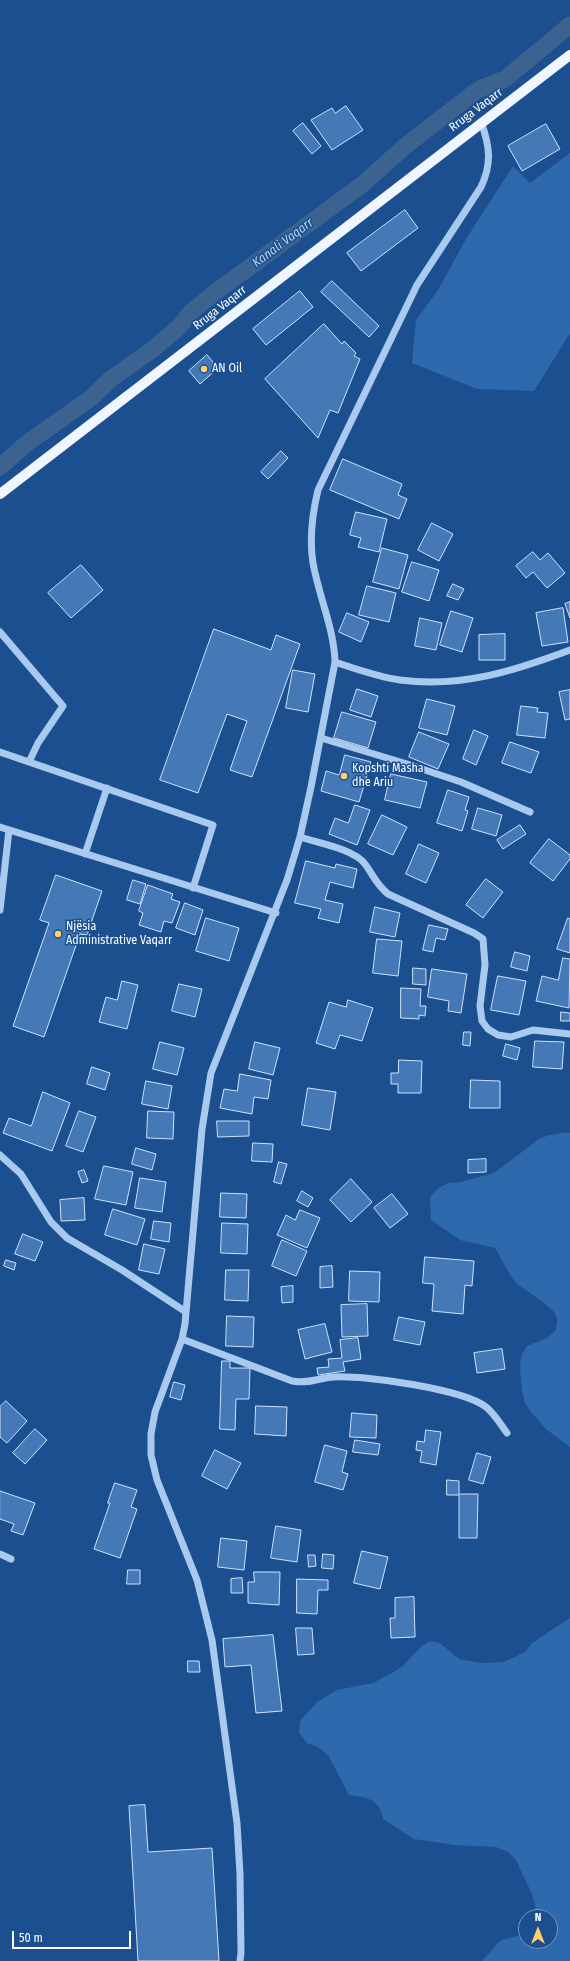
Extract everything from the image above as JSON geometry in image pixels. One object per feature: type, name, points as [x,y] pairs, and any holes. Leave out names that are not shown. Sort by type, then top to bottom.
[{"type":"main road","name":"Rruga Vaqarr","points":[[0,494],[481,122],[570,55]]},
{"type":"street","points":[[240,1961],[240,1874],[237,1823],[212,1640],[197,1580],[157,1480],[151,1455],[151,1434],[155,1412],[182,1339],[186,1312],[202,1128],[211,1073],[276,913],[300,837],[336,662],[335,642],[312,557],[312,517],[318,490],[416,285],[481,187],[487,174],[489,151],[481,122]]},
{"type":"street","points":[[0,632],[63,706],[38,743],[29,762]]},
{"type":"street","points":[[336,662],[362,671],[400,680],[438,682],[477,679],[536,663],[570,650]]},
{"type":"street","points":[[321,738],[461,782],[530,812]]},
{"type":"street","points":[[0,752],[213,825],[193,888]]},
{"type":"street","points":[[85,854],[107,788]]},
{"type":"street","points":[[0,827],[276,913]]},
{"type":"street","points":[[0,910],[9,830]]},
{"type":"street","points":[[300,837],[354,854],[365,863],[378,886],[388,894],[474,933],[483,939],[485,965],[480,1006],[482,1021],[488,1029],[498,1035],[511,1037],[533,1030],[570,1034]]},
{"type":"street","points":[[0,1155],[21,1174],[51,1222],[67,1238],[122,1270],[186,1312]]},
{"type":"street","points":[[182,1339],[292,1381],[305,1383],[333,1377],[356,1377],[429,1388],[466,1396],[487,1407],[507,1433]]},
{"type":"street","points":[[0,1554],[11,1559]]},
{"type":"shaded area","points":[[570,153],[570,333],[534,391],[477,389],[412,363],[416,320],[438,290],[466,239],[513,166],[530,183]]},
{"type":"shaded area","points":[[570,1133],[570,1447],[546,1429],[531,1412],[525,1403],[522,1391],[520,1368],[521,1356],[527,1346],[547,1338],[556,1330],[557,1318],[550,1308],[514,1280],[495,1248],[460,1240],[431,1220],[430,1197],[439,1188],[448,1183],[461,1182],[494,1173],[539,1139],[549,1135]]},
{"type":"shaded area","points":[[570,1618],[570,1961],[482,1961],[501,1940],[518,1936],[518,1949],[558,1949],[558,1909],[535,1909],[531,1892],[516,1860],[508,1852],[496,1847],[455,1845],[414,1839],[383,1819],[379,1807],[372,1800],[349,1795],[328,1755],[318,1747],[307,1743],[299,1733],[300,1721],[317,1702],[337,1690],[373,1683],[394,1672],[403,1666],[421,1647],[430,1641],[440,1643],[459,1659],[482,1663],[504,1662],[525,1652],[532,1643]]},
{"type":"building","points":[[346,106],[363,130],[332,150],[311,120],[332,108],[335,113]]},
{"type":"building","points":[[303,123],[321,146],[312,154],[293,131]]},
{"type":"building","points":[[546,124],[560,149],[522,171],[508,146]]},
{"type":"building","points":[[405,210],[418,228],[361,271],[347,253]]},
{"type":"building","points":[[332,281],[379,326],[369,337],[321,292]]},
{"type":"building","points":[[300,291],[313,307],[266,345],[253,329]]},
{"type":"building","points":[[324,324],[342,344],[344,341],[356,353],[354,356],[360,359],[338,413],[330,410],[318,438],[265,379]]},
{"type":"building","name":"AN Oil","points":[[207,355],[218,368],[200,384],[189,371]]},
{"type":"building","points":[[281,451],[288,458],[268,479],[261,472]]},
{"type":"building","points":[[343,459],[402,484],[398,495],[407,499],[399,519],[330,490]]},
{"type":"building","points":[[356,512],[387,519],[379,552],[358,547],[361,538],[350,535]]},
{"type":"building","points":[[432,523],[453,534],[439,561],[418,550]]},
{"type":"building","points":[[382,548],[408,555],[399,589],[373,582]]},
{"type":"building","points":[[533,552],[540,560],[548,553],[565,573],[547,588],[533,572],[526,578],[516,566]]},
{"type":"building","points":[[412,562],[439,570],[429,601],[402,592]]},
{"type":"building","points":[[81,565],[103,590],[71,618],[48,593]]},
{"type":"building","points":[[453,584],[464,589],[458,600],[447,596]]},
{"type":"building","points":[[367,586],[396,593],[389,622],[359,615]]},
{"type":"building","points":[[570,602],[570,618],[565,604]]},
{"type":"building","points":[[563,608],[568,642],[542,646],[536,613]]},
{"type":"building","points":[[451,611],[473,618],[462,652],[440,645]]},
{"type":"building","points":[[347,613],[369,622],[361,642],[339,632]]},
{"type":"building","points":[[420,618],[442,623],[436,650],[415,646]]},
{"type":"building","points":[[214,629],[271,650],[276,635],[300,644],[252,777],[230,770],[247,721],[227,714],[198,793],[160,780]]},
{"type":"building","points":[[505,634],[505,660],[479,660],[479,635]]},
{"type":"building","points":[[293,670],[315,674],[308,712],[286,708]]},
{"type":"building","points":[[357,689],[378,696],[371,717],[350,710]]},
{"type":"building","points":[[570,690],[570,719],[565,720],[559,692]]},
{"type":"building","points":[[427,699],[455,706],[447,735],[419,728]]},
{"type":"building","points":[[521,706],[538,708],[537,712],[548,713],[545,738],[517,735]]},
{"type":"building","points":[[342,712],[376,722],[368,748],[334,738]]},
{"type":"building","points":[[474,730],[488,736],[476,765],[463,759]]},
{"type":"building","points":[[419,732],[449,744],[438,769],[409,757]]},
{"type":"building","points":[[510,742],[539,752],[531,773],[502,763]]},
{"type":"building","name":"Kopshti Masha dhe Ariu","points":[[345,755],[371,762],[359,802],[321,791],[326,771],[339,775]]},
{"type":"building","points":[[391,774],[427,782],[420,808],[385,800]]},
{"type":"building","points":[[448,790],[469,797],[465,810],[468,811],[462,831],[437,823]]},
{"type":"building","points":[[355,805],[370,810],[357,845],[329,834],[335,818],[348,823]]},
{"type":"building","points":[[478,808],[502,815],[496,836],[472,829]]},
{"type":"building","points":[[382,815],[407,827],[393,855],[368,844]]},
{"type":"building","points":[[520,825],[526,834],[503,849],[497,840]]},
{"type":"building","points":[[549,839],[570,855],[570,859],[553,881],[530,863]]},
{"type":"building","points":[[419,844],[439,853],[426,883],[406,874]]},
{"type":"building","points":[[306,861],[335,868],[336,864],[357,869],[353,888],[330,882],[325,900],[343,904],[339,923],[318,918],[321,909],[295,903]]},
{"type":"building","points":[[56,875],[102,891],[87,935],[80,934],[44,1037],[13,1026],[49,923],[40,920]]},
{"type":"building","points":[[486,879],[503,892],[483,918],[466,905]]},
{"type":"building","points":[[133,880],[146,884],[140,904],[127,900]]},
{"type":"building","points":[[148,885],[173,894],[171,899],[180,902],[172,923],[164,921],[161,932],[139,925],[143,913],[139,911]]},
{"type":"building","points":[[185,903],[203,910],[195,935],[176,928]]},
{"type":"building","points":[[375,907],[400,913],[395,937],[370,932]]},
{"type":"building","points":[[206,918],[239,928],[229,961],[196,951]]},
{"type":"building","points":[[568,918],[570,919],[570,953],[557,949]]},
{"type":"building","points":[[429,925],[448,929],[445,940],[436,938],[433,952],[423,950]]},
{"type":"building","points":[[377,939],[402,941],[398,976],[373,973]]},
{"type":"building","points":[[515,952],[530,956],[527,971],[511,967]]},
{"type":"building","points":[[563,958],[570,959],[569,1008],[536,1001],[542,976],[558,980]]},
{"type":"building","points":[[413,968],[426,969],[426,985],[413,984]]},
{"type":"building","points":[[432,969],[467,974],[461,1013],[448,1011],[449,1001],[428,997]]},
{"type":"building","points":[[498,976],[526,981],[519,1015],[491,1010]]},
{"type":"building","points":[[122,981],[138,985],[127,1029],[99,1022],[106,997],[117,1000]]},
{"type":"building","points":[[179,984],[202,989],[195,1017],[172,1011]]},
{"type":"building","points":[[401,988],[421,989],[420,1006],[426,1006],[425,1016],[419,1015],[419,1019],[401,1018]]},
{"type":"building","points":[[348,1000],[373,1008],[362,1041],[340,1035],[335,1049],[316,1043],[329,1002],[346,1007]]},
{"type":"building","points":[[561,1012],[570,1013],[570,1021],[561,1021]]},
{"type":"building","points":[[464,1032],[471,1032],[470,1046],[463,1045]]},
{"type":"building","points":[[535,1041],[564,1042],[562,1069],[533,1067]]},
{"type":"building","points":[[160,1042],[184,1048],[177,1075],[153,1069]]},
{"type":"building","points":[[255,1042],[280,1048],[273,1075],[249,1069]]},
{"type":"building","points":[[506,1044],[520,1048],[517,1060],[503,1056]]},
{"type":"building","points":[[399,1060],[422,1061],[421,1093],[398,1093],[398,1084],[391,1084],[391,1073],[398,1073]]},
{"type":"building","points":[[92,1067],[110,1073],[105,1090],[87,1084]]},
{"type":"building","points":[[240,1074],[271,1080],[268,1099],[254,1097],[252,1114],[220,1108],[224,1089],[237,1091]]},
{"type":"building","points":[[471,1080],[500,1081],[500,1108],[470,1108]]},
{"type":"building","points":[[146,1081],[172,1086],[168,1109],[142,1104]]},
{"type":"building","points":[[308,1088],[336,1092],[330,1130],[302,1125]]},
{"type":"building","points":[[43,1092],[70,1103],[52,1151],[3,1133],[9,1118],[31,1126]]},
{"type":"building","points":[[79,1111],[96,1117],[83,1152],[66,1146]]},
{"type":"building","points":[[148,1111],[174,1112],[173,1139],[147,1138]]},
{"type":"building","points":[[217,1121],[249,1121],[249,1136],[218,1137]]},
{"type":"building","points":[[253,1143],[273,1144],[272,1162],[252,1161]]},
{"type":"building","points":[[136,1148],[156,1154],[152,1170],[132,1164]]},
{"type":"building","points":[[486,1159],[486,1172],[468,1173],[468,1160]]},
{"type":"building","points":[[279,1162],[287,1164],[281,1184],[274,1182]]},
{"type":"building","points":[[104,1166],[133,1172],[126,1205],[95,1199]]},
{"type":"building","points":[[84,1170],[88,1181],[82,1183],[78,1172]]},
{"type":"building","points":[[140,1178],[166,1182],[162,1212],[135,1208]]},
{"type":"building","points":[[351,1179],[372,1202],[351,1222],[330,1200]]},
{"type":"building","points":[[302,1191],[313,1198],[308,1207],[297,1201]]},
{"type":"building","points":[[221,1193],[247,1194],[246,1218],[220,1217]]},
{"type":"building","points":[[392,1194],[408,1214],[390,1228],[374,1208]]},
{"type":"building","points":[[84,1198],[85,1220],[61,1221],[60,1200]]},
{"type":"building","points":[[113,1209],[145,1219],[137,1245],[105,1235]]},
{"type":"building","points":[[300,1210],[320,1218],[307,1248],[277,1235],[286,1215],[295,1220]]},
{"type":"building","points":[[154,1221],[171,1223],[169,1242],[151,1239]]},
{"type":"building","points":[[222,1223],[248,1224],[247,1254],[221,1253]]},
{"type":"building","points":[[23,1234],[43,1242],[35,1261],[15,1254]]},
{"type":"building","points":[[282,1240],[307,1251],[296,1276],[272,1266]]},
{"type":"building","points":[[144,1244],[165,1249],[159,1274],[139,1270]]},
{"type":"building","points":[[425,1257],[474,1261],[472,1286],[465,1285],[463,1314],[432,1311],[434,1284],[423,1283]]},
{"type":"building","points":[[6,1260],[16,1263],[14,1270],[4,1266]]},
{"type":"building","points":[[332,1266],[333,1287],[320,1288],[320,1267]]},
{"type":"building","points":[[226,1270],[249,1270],[248,1301],[225,1300]]},
{"type":"building","points":[[350,1271],[380,1272],[379,1302],[349,1301]]},
{"type":"building","points":[[293,1286],[293,1302],[282,1303],[281,1287]]},
{"type":"building","points":[[367,1304],[368,1336],[342,1337],[341,1305]]},
{"type":"building","points":[[227,1316],[254,1317],[253,1347],[226,1346]]},
{"type":"building","points":[[399,1317],[425,1322],[420,1345],[394,1340]]},
{"type":"building","points":[[325,1324],[332,1352],[305,1359],[298,1330]]},
{"type":"building","points":[[358,1338],[361,1359],[343,1362],[345,1371],[318,1375],[317,1368],[329,1367],[328,1359],[342,1358],[340,1340]]},
{"type":"building","points":[[502,1349],[505,1369],[477,1373],[474,1353]]},
{"type":"building","points":[[222,1361],[230,1361],[230,1368],[250,1368],[249,1399],[236,1399],[235,1430],[220,1429]]},
{"type":"building","points":[[174,1382],[185,1385],[181,1400],[170,1397]]},
{"type":"building","points":[[6,1401],[27,1421],[7,1443],[0,1437],[0,1407]]},
{"type":"building","points":[[256,1406],[287,1407],[286,1436],[255,1434]]},
{"type":"building","points":[[352,1413],[377,1415],[376,1438],[350,1437]]},
{"type":"building","points":[[35,1429],[47,1440],[25,1464],[13,1453]]},
{"type":"building","points":[[426,1430],[441,1432],[436,1465],[420,1462],[422,1451],[416,1450],[417,1441],[424,1442]]},
{"type":"building","points":[[355,1440],[380,1444],[378,1455],[353,1452]]},
{"type":"building","points":[[325,1445],[347,1451],[342,1472],[348,1474],[343,1490],[315,1482]]},
{"type":"building","points":[[215,1450],[241,1463],[227,1489],[202,1476]]},
{"type":"building","points":[[477,1453],[491,1457],[483,1484],[469,1480]]},
{"type":"building","points":[[447,1480],[459,1481],[459,1494],[478,1494],[477,1538],[459,1538],[459,1495],[447,1495]]},
{"type":"building","points":[[115,1483],[137,1490],[131,1507],[137,1509],[120,1558],[94,1549],[110,1503],[108,1503]]},
{"type":"building","points":[[0,1491],[35,1503],[23,1535],[11,1531],[14,1524],[0,1519]]},
{"type":"building","points":[[276,1526],[301,1530],[297,1562],[271,1558]]},
{"type":"building","points":[[221,1538],[247,1541],[244,1570],[218,1567]]},
{"type":"building","points":[[362,1551],[388,1557],[380,1589],[354,1583]]},
{"type":"building","points":[[323,1554],[334,1555],[333,1569],[322,1568]]},
{"type":"building","points":[[308,1555],[315,1555],[316,1566],[309,1567]]},
{"type":"building","points":[[128,1570],[140,1570],[140,1584],[127,1584]]},
{"type":"building","points":[[254,1572],[280,1572],[279,1605],[248,1603],[248,1582],[254,1582]]},
{"type":"building","points":[[242,1578],[243,1593],[231,1593],[231,1579]]},
{"type":"building","points":[[297,1579],[328,1580],[328,1590],[318,1590],[317,1614],[297,1613]]},
{"type":"building","points":[[414,1597],[415,1637],[391,1638],[390,1618],[395,1618],[395,1598]]},
{"type":"building","points":[[296,1628],[312,1628],[314,1654],[298,1655]]},
{"type":"building","points":[[273,1635],[282,1711],[256,1713],[251,1665],[225,1667],[223,1639]]},
{"type":"building","points":[[188,1661],[199,1661],[200,1672],[188,1672]]},
{"type":"building","points":[[145,1805],[148,1852],[212,1848],[219,1961],[138,1961],[129,1806]]},
{"type":"waterway","name":"Kanali Vaqarr","points":[[0,467],[27,443],[91,398],[112,378],[152,350],[179,327],[191,312],[217,291],[363,184],[404,147],[475,92],[505,79],[570,25]]},
{"type":"place","name":"AN Oil","points":[[204,369]]},
{"type":"place","name":"Kopshti Masha dhe Ariu","points":[[344,776]]},
{"type":"place","name":"Njësia Administrative Vaqarr","points":[[58,934]]}]
